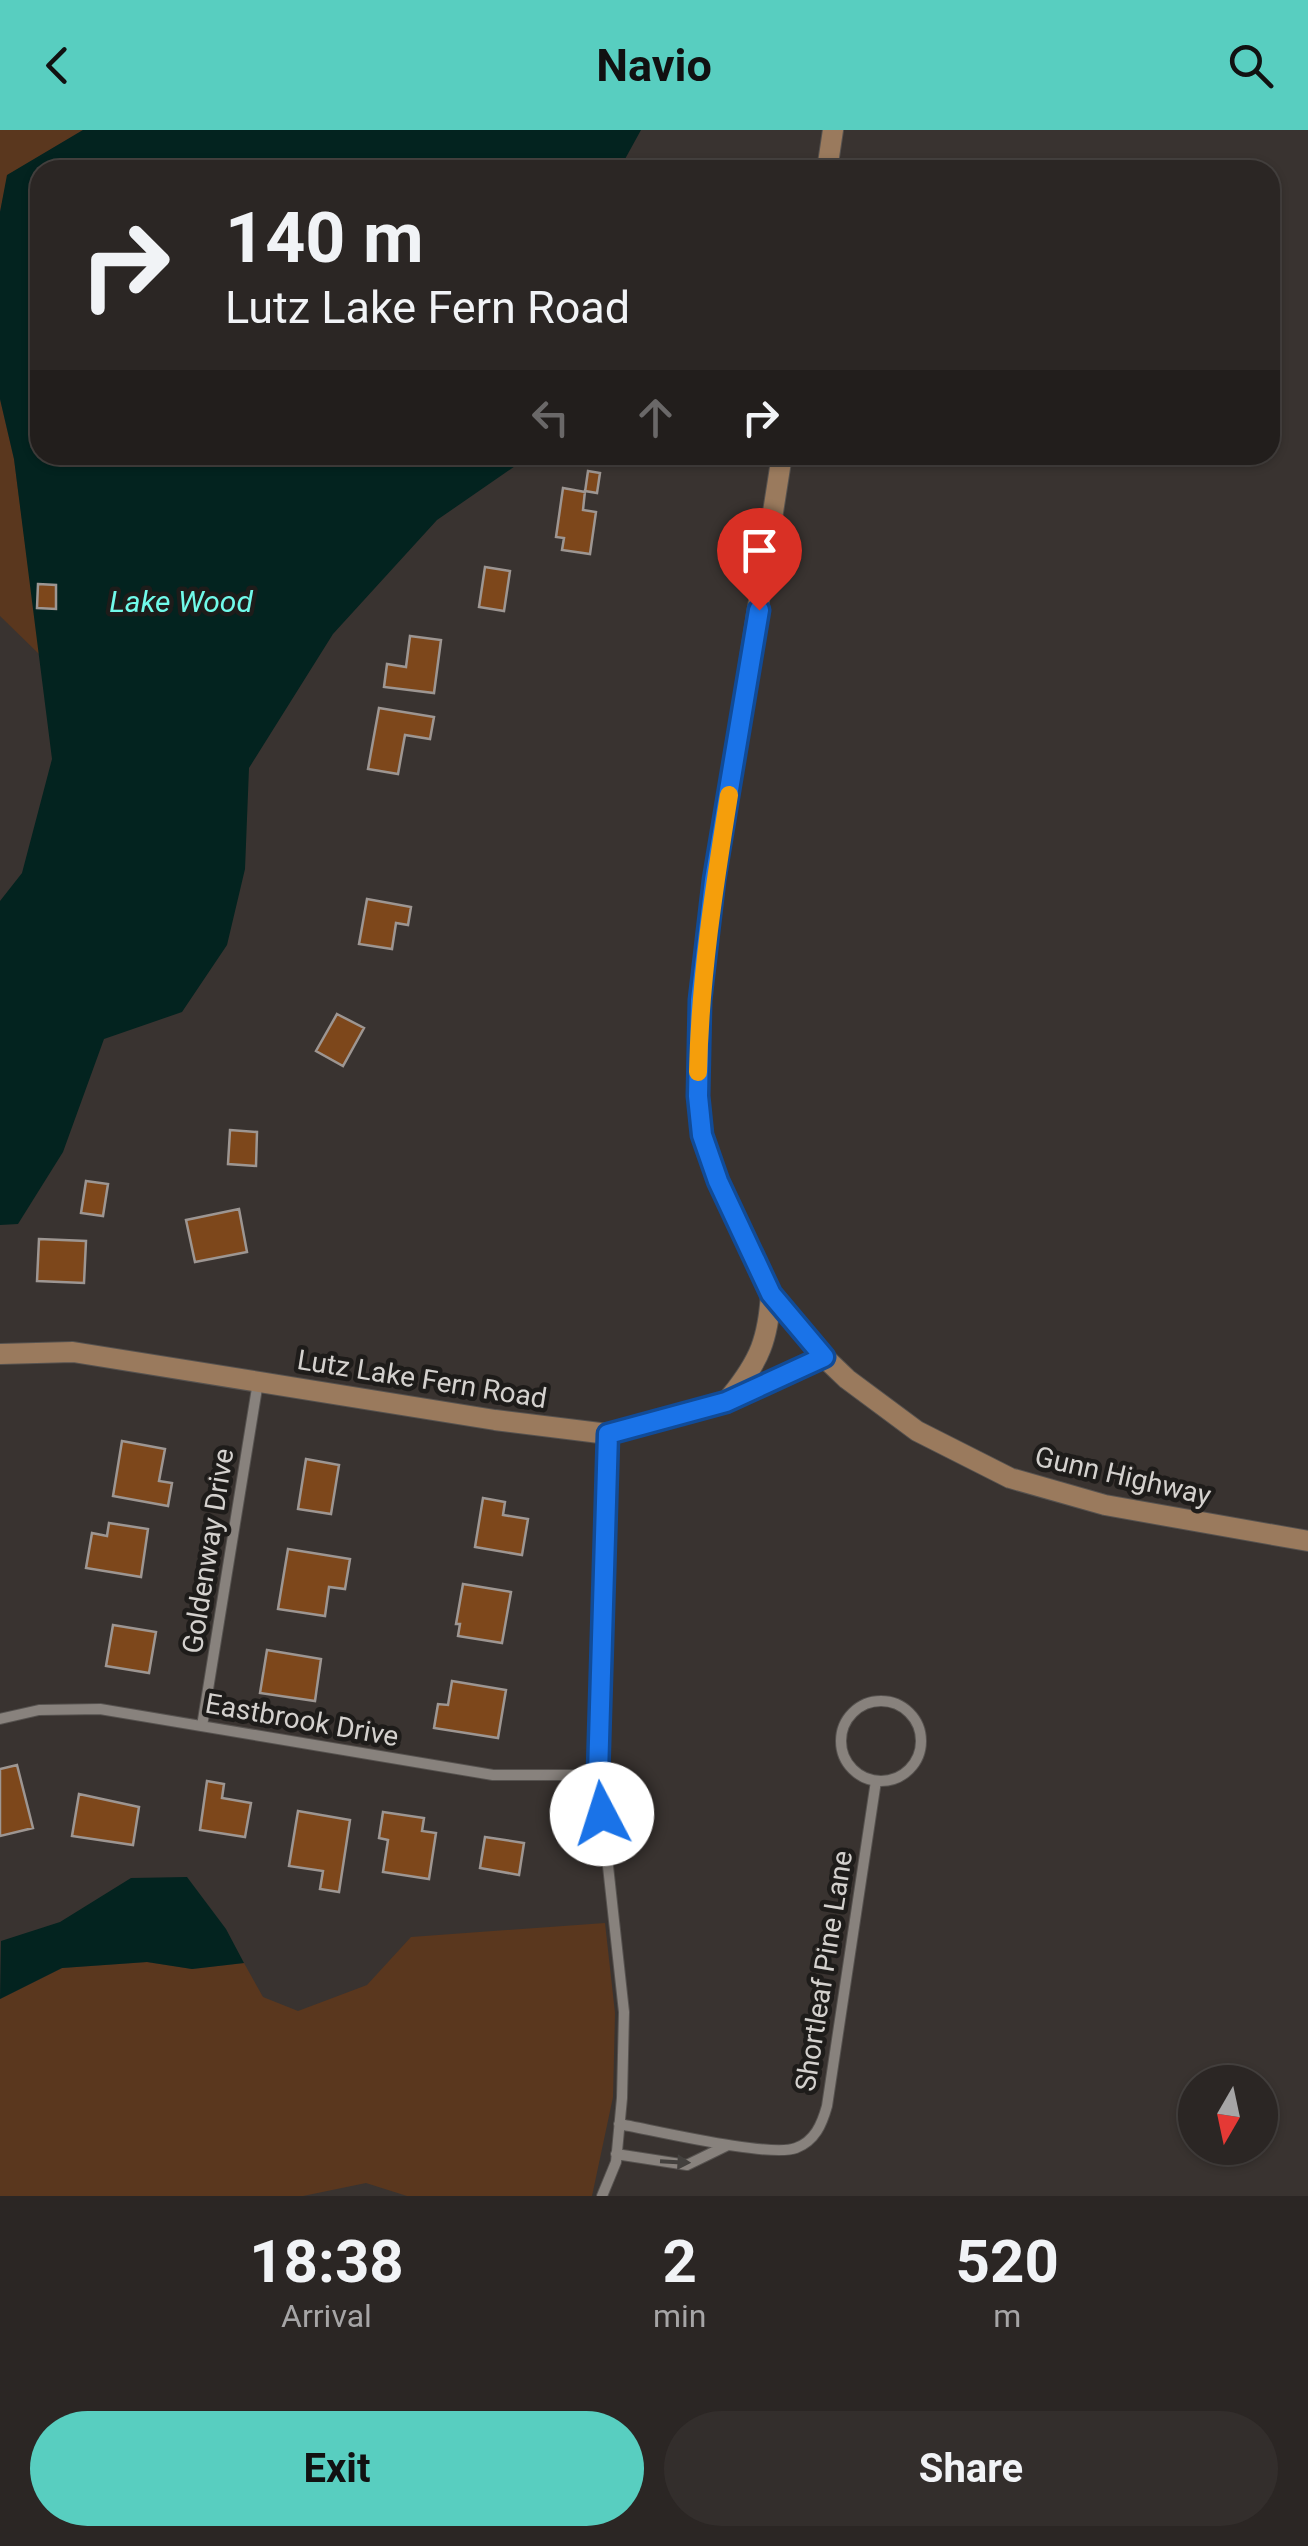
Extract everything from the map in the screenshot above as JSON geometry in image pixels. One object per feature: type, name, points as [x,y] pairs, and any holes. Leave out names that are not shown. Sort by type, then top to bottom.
[{"type":"main road","points":[[828,160],[833,130]]},
{"type":"main road","name":"Gunn Highway","points":[[780,465],[714,880],[700,1000],[698,1077],[702,1135],[718,1181],[771,1294],[847,1379],[917,1431],[1010,1478],[1104,1505],[1308,1542]]},
{"type":"main road","points":[[726,1402],[754,1367],[768,1331],[771,1294]]},
{"type":"main road","name":"Lutz Lake Fern Road","points":[[0,1354],[73,1352],[495,1420],[608,1434],[726,1402],[824,1357]]},
{"type":"street","name":"Goldenway Drive","points":[[202,1726],[258,1382]]},
{"type":"street","points":[[602,2196],[616,2154],[624,2012],[598,1775],[608,1434]]},
{"type":"street","points":[[877,1701],[891,1702],[903,1708],[920,1728],[919,1755],[902,1776],[876,1781],[863,1777],[845,1759],[841,1734],[854,1711],[877,1701]]},
{"type":"street","name":"Eastbrook Drive","points":[[0,1719],[39,1710],[100,1709],[493,1775],[598,1775]]},
{"type":"street","name":"Shortleaf Pine Lane","points":[[619,2124],[785,2150],[797,2148],[815,2135],[823,2122],[876,1781]]},
{"type":"street","points":[[616,2154],[687,2165],[729,2144]]},
{"type":"shaded area","points":[[0,130],[83,130],[8,175],[0,212]]},
{"type":"shaded area","points":[[0,399],[14,459],[40,655],[0,616]]},
{"type":"shaded area","points":[[605,1923],[615,2013],[613,2097],[592,2196],[407,2196],[366,2183],[303,2196],[0,2196],[0,1999],[62,1968],[147,1962],[192,1969],[244,1963],[263,1997],[298,2011],[367,1985],[411,1937]]},
{"type":"water","name":"Lake Wood","points":[[83,130],[641,130],[624,160],[32,160]]},
{"type":"water","name":"Lake Wood","points":[[30,161],[30,465],[517,465],[437,520],[333,634],[249,768],[245,869],[227,945],[182,1012],[104,1039],[63,1152],[18,1224],[0,1225],[0,901],[22,873],[52,759],[14,459],[0,399],[0,212],[7,175]]},
{"type":"water","points":[[187,1877],[226,1929],[244,1963],[192,1969],[147,1962],[62,1968],[0,1999],[1,1941],[60,1922],[131,1878]]},
{"type":"building","points":[[588,471],[600,473],[597,493],[585,491]]},
{"type":"building","points":[[563,488],[585,492],[583,510],[596,512],[590,554],[562,550],[564,538],[556,537]]},
{"type":"building","points":[[485,567],[510,571],[504,611],[479,607]]},
{"type":"building","points":[[38,584],[56,585],[56,609],[37,608]]},
{"type":"building","points":[[410,636],[441,640],[434,693],[384,687],[387,664],[406,667]]},
{"type":"building","points":[[379,708],[434,717],[430,739],[405,735],[398,774],[368,769]]},
{"type":"building","points":[[367,899],[411,907],[408,925],[396,923],[392,949],[359,944]]},
{"type":"building","points":[[337,1014],[364,1028],[343,1066],[316,1051]]},
{"type":"building","points":[[230,1130],[257,1132],[256,1166],[228,1164]]},
{"type":"building","points":[[86,1181],[108,1184],[103,1216],[81,1213]]},
{"type":"building","points":[[239,1209],[247,1252],[195,1262],[186,1220]]},
{"type":"building","points":[[39,1239],[86,1241],[84,1283],[37,1281]]},
{"type":"building","points":[[122,1441],[165,1449],[159,1481],[172,1483],[168,1506],[113,1496]]},
{"type":"building","points":[[306,1459],[339,1465],[331,1514],[298,1509]]},
{"type":"building","points":[[483,1498],[505,1502],[503,1515],[528,1519],[522,1555],[475,1547]]},
{"type":"building","points":[[109,1523],[148,1529],[141,1577],[86,1568],[92,1533],[107,1536]]},
{"type":"building","points":[[288,1549],[350,1559],[345,1589],[329,1587],[325,1616],[278,1609]]},
{"type":"building","points":[[463,1584],[511,1592],[502,1643],[458,1636],[460,1624],[456,1624]]},
{"type":"building","points":[[113,1625],[156,1632],[149,1673],[106,1666]]},
{"type":"building","points":[[267,1650],[321,1659],[315,1701],[260,1693]]},
{"type":"building","points":[[452,1681],[506,1690],[498,1738],[434,1728],[438,1704],[448,1705]]},
{"type":"building","points":[[17,1765],[33,1828],[0,1836],[0,1769]]},
{"type":"building","points":[[207,1781],[224,1784],[222,1798],[251,1803],[245,1837],[200,1830]]},
{"type":"building","points":[[79,1794],[139,1807],[133,1845],[72,1836]]},
{"type":"building","points":[[298,1811],[350,1820],[339,1892],[320,1889],[323,1871],[289,1866]]},
{"type":"building","points":[[383,1812],[424,1818],[422,1831],[436,1833],[429,1879],[383,1872],[388,1840],[379,1838]]},
{"type":"building","points":[[485,1837],[524,1843],[519,1875],[480,1868]]},
{"type":"slow traffic","points":[[698,1072],[700,1000],[729,795]]},
{"type":"route","points":[[602,1814],[598,1775],[608,1434],[726,1402],[824,1357],[771,1294],[718,1181],[702,1135],[698,1096],[700,1000],[714,880],[759,610]]}]
